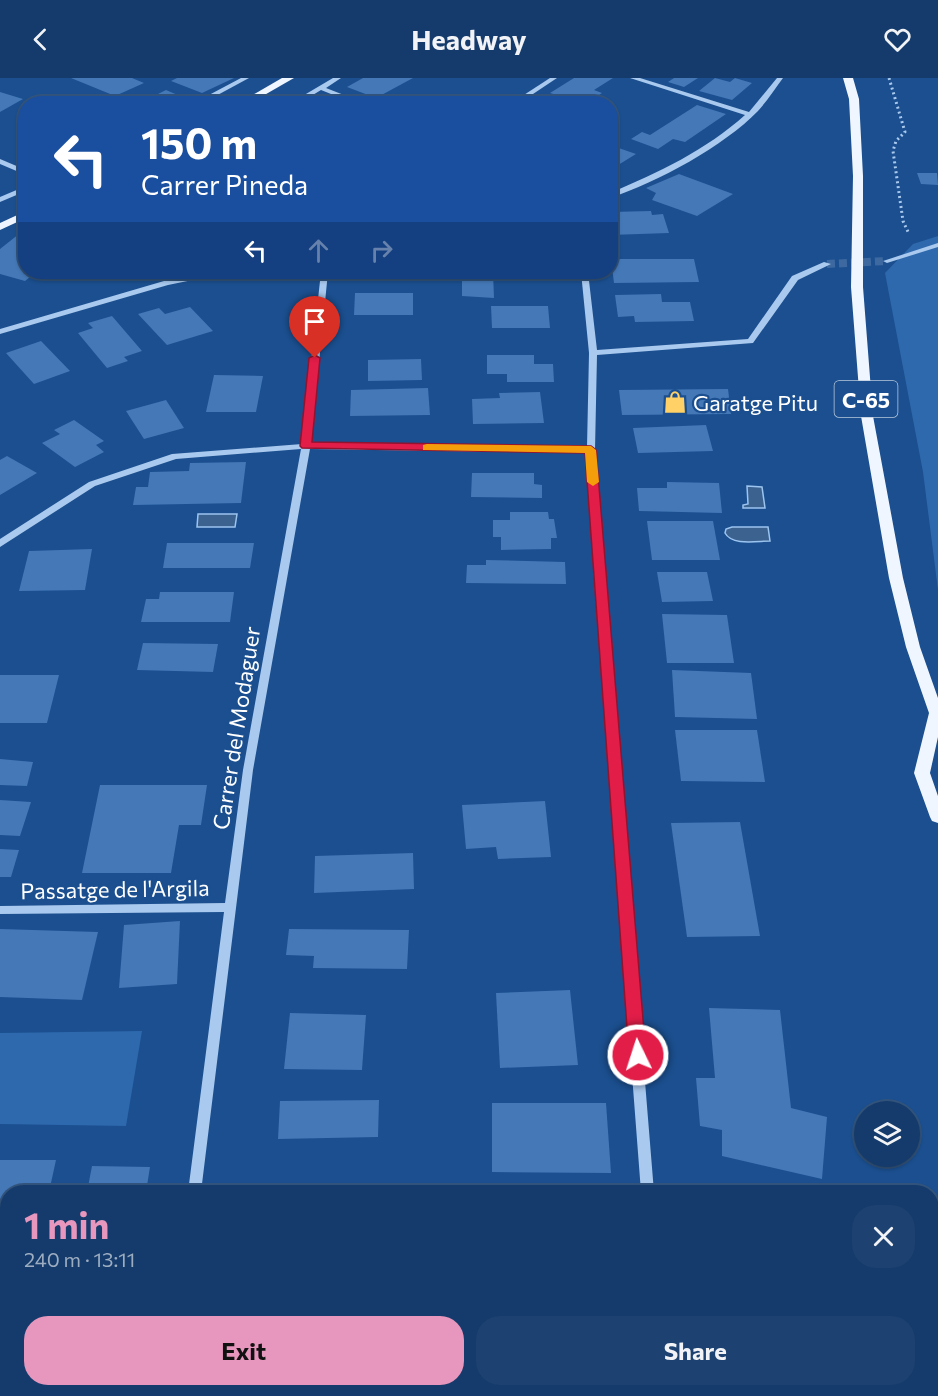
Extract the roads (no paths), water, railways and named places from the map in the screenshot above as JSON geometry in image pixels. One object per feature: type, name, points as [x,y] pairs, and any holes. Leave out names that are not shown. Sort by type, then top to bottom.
[{"type":"main road","points":[[256,96],[289,78]]},
{"type":"main road","name":"C-65","points":[[848,78],[854,99],[858,176],[857,287],[867,417],[896,578],[914,647],[937,716]]},
{"type":"main road","points":[[0,227],[18,218]]},
{"type":"main road","points":[[937,716],[922,773],[938,818]]},
{"type":"street","points":[[211,96],[246,78]]},
{"type":"street","points":[[306,96],[338,78]]},
{"type":"street","points":[[526,96],[554,78]]},
{"type":"street","points":[[633,78],[751,115]]},
{"type":"street","points":[[618,192],[650,179],[706,148],[751,115],[780,78]]},
{"type":"street","points":[[320,88],[342,96]]},
{"type":"street","points":[[0,161],[18,169]]},
{"type":"street","points":[[0,200],[18,192]]},
{"type":"street","points":[[887,261],[938,244]]},
{"type":"street","points":[[593,353],[750,341],[795,278],[827,264]]},
{"type":"street","points":[[0,332],[190,279]]},
{"type":"street","name":"Carrer del Modaguer","points":[[195,1185],[248,770],[306,446],[323,279]]},
{"type":"street","points":[[585,279],[593,353],[591,450],[647,1185]]},
{"type":"street","points":[[2,539],[92,484],[175,456],[306,446],[591,450]]},
{"type":"street","name":"Passatge de l'Argila","points":[[0,910],[230,907]]},
{"type":"tunnel","points":[[827,264],[887,261]]},
{"type":"place","name":"Garatge Pitu","points":[[675,402]]}]
